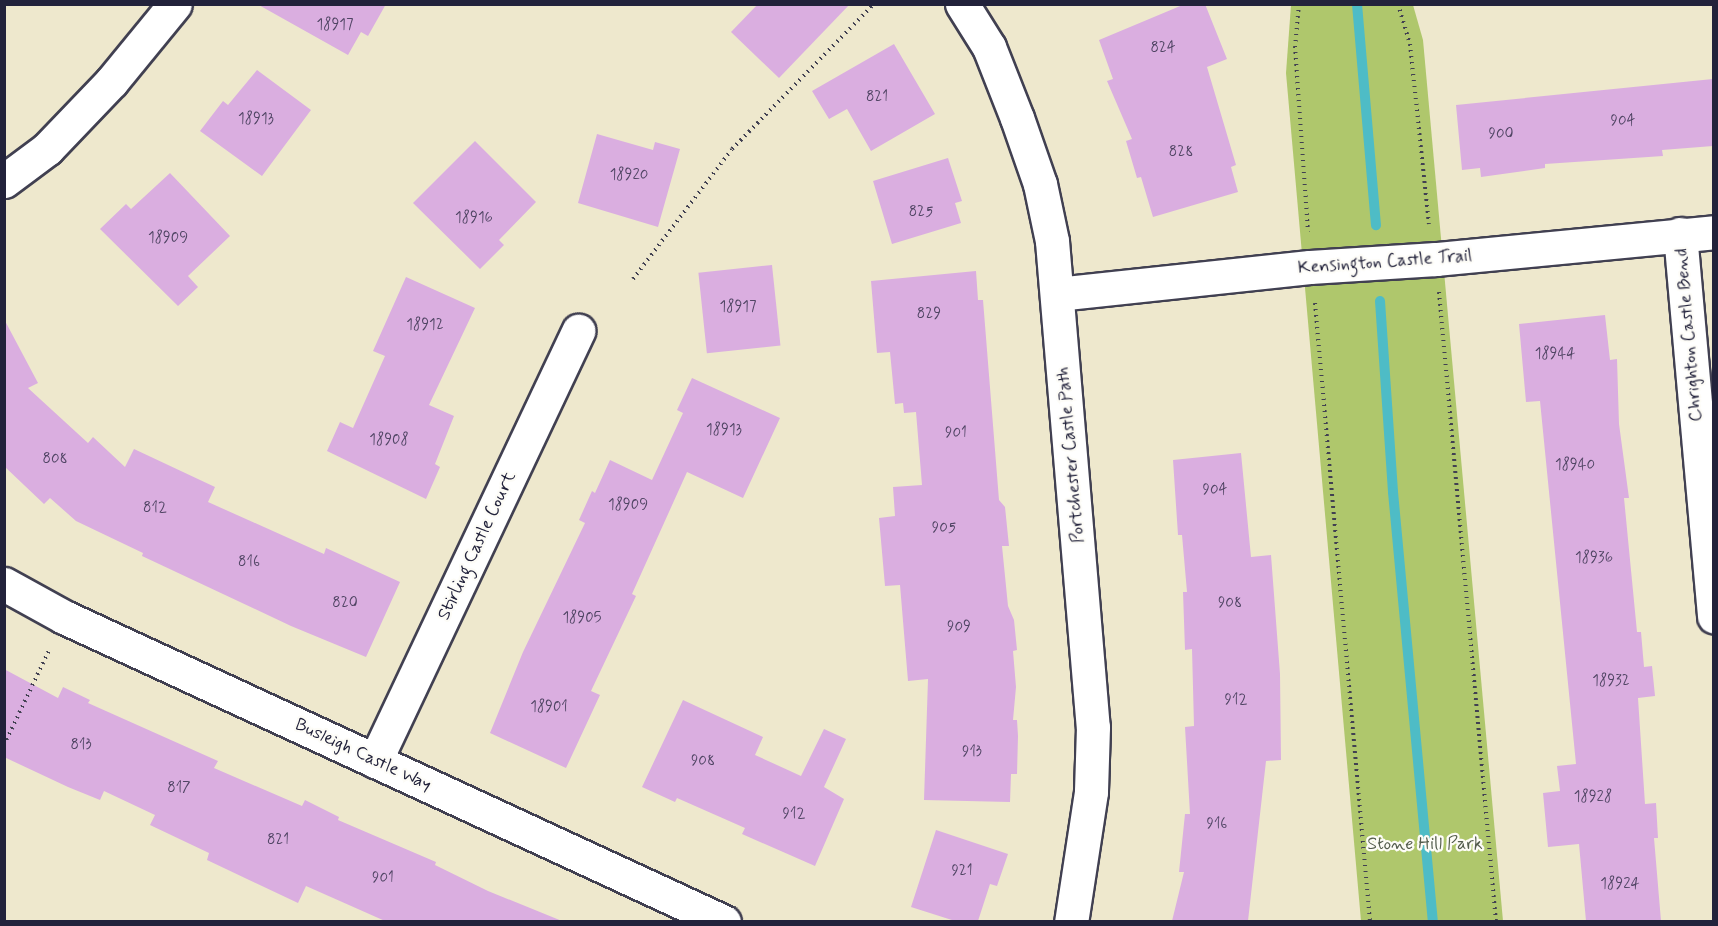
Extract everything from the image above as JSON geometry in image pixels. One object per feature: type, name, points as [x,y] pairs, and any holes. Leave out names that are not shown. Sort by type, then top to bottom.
[{"type":"street","points":[[4,181],[47,149],[112,81],[175,4]]},
{"type":"street","name":"Portchester Castle Path","points":[[962,4],[989,47],[1040,184],[1052,241],[1093,727],[1086,837],[1071,921]]},
{"type":"street","name":"Kensington Castle Trail","points":[[1057,294],[1310,267],[1436,259],[1713,232]]},
{"type":"street","name":"Chrighton Castle Bend","points":[[1680,234],[1713,616]]},
{"type":"street","name":"Stirling Castle Court","points":[[375,761],[579,331]]},
{"type":"street","name":"Busleigh Castle Way","points":[[4,584],[64,617],[724,921]]},
{"type":"path","points":[[633,279],[732,149],[874,4]]},
{"type":"path","points":[[1299,4],[1295,46],[1308,232]]},
{"type":"path","points":[[1398,4],[1410,44],[1429,224]]},
{"type":"path","points":[[1439,290],[1496,921]]},
{"type":"path","points":[[1315,303],[1370,921]]},
{"type":"path","points":[[4,745],[53,641]]},
{"type":"green space","name":"Stone Hill Park","points":[[1291,5],[1413,5],[1423,40],[1503,921],[1361,921],[1286,73]]},
{"type":"building","points":[[257,4],[386,4],[368,36],[361,32],[348,55]]},
{"type":"building","points":[[758,4],[850,4],[779,78],[731,32]]},
{"type":"building","points":[[1185,4],[1205,4],[1227,59],[1207,67],[1236,165],[1231,167],[1238,192],[1153,217],[1141,177],[1137,178],[1126,141],[1132,139],[1107,81],[1113,79],[1099,40]]},
{"type":"building","points":[[894,44],[935,114],[871,151],[847,109],[829,119],[812,91]]},
{"type":"building","points":[[257,70],[311,110],[262,176],[200,131],[223,101],[228,105]]},
{"type":"building","points":[[1713,79],[1713,146],[1662,150],[1663,156],[1545,164],[1545,168],[1481,177],[1480,168],[1462,170],[1456,105]]},
{"type":"building","points":[[597,134],[653,150],[655,142],[680,149],[658,227],[578,203]]},
{"type":"building","points":[[475,141],[536,202],[499,240],[504,245],[480,269],[413,203]]},
{"type":"building","points":[[948,158],[962,201],[955,203],[961,223],[892,244],[873,181]]},
{"type":"building","points":[[170,173],[230,236],[188,276],[198,287],[178,306],[100,229],[126,204],[131,209]]},
{"type":"building","points":[[772,265],[780,346],[707,353],[698,273]]},
{"type":"building","points":[[976,271],[978,300],[983,300],[999,500],[1005,507],[1009,546],[1002,546],[1008,606],[1014,620],[1017,650],[1013,651],[1016,687],[1013,720],[1017,720],[1017,774],[1011,774],[1010,802],[924,800],[928,679],[908,681],[900,585],[885,586],[879,518],[895,516],[893,487],[922,485],[916,412],[904,413],[903,403],[895,404],[890,352],[877,353],[871,281]]},
{"type":"building","points":[[406,277],[475,308],[429,405],[454,416],[435,464],[440,467],[426,499],[327,451],[340,422],[353,428],[385,356],[373,351]]},
{"type":"building","points":[[1605,315],[1610,360],[1617,359],[1619,424],[1629,498],[1624,498],[1637,632],[1641,632],[1644,667],[1652,666],[1655,696],[1638,698],[1645,804],[1656,803],[1658,838],[1654,838],[1661,921],[1586,921],[1579,844],[1548,847],[1543,793],[1560,791],[1557,766],[1576,764],[1540,401],[1526,402],[1519,324]]},
{"type":"building","points":[[4,319],[38,383],[28,388],[88,443],[93,437],[125,467],[134,449],[215,487],[208,502],[324,554],[326,548],[400,582],[366,657],[291,626],[142,556],[143,553],[76,521],[50,498],[44,504],[4,466]]},
{"type":"building","points":[[692,378],[780,418],[743,498],[687,472],[632,594],[636,596],[591,691],[600,695],[566,768],[490,733],[523,652],[585,523],[579,520],[592,491],[595,493],[610,460],[652,480],[683,413],[677,410]]},
{"type":"building","points":[[1241,453],[1251,557],[1271,555],[1280,674],[1281,760],[1266,761],[1248,921],[1172,921],[1184,872],[1179,872],[1185,814],[1190,814],[1185,727],[1194,726],[1192,649],[1185,650],[1183,592],[1187,592],[1182,535],[1178,535],[1173,460]]},
{"type":"building","points":[[4,669],[58,698],[63,687],[90,700],[88,703],[218,761],[214,768],[302,806],[305,800],[339,817],[338,820],[436,862],[435,865],[488,891],[562,921],[385,921],[306,886],[298,903],[207,860],[209,853],[150,825],[155,815],[104,791],[100,800],[4,757]]},
{"type":"building","points":[[683,700],[763,737],[755,755],[801,776],[824,729],[846,739],[824,787],[844,799],[815,866],[742,834],[745,828],[677,798],[675,802],[642,787]]},
{"type":"building","points":[[936,830],[1008,854],[997,886],[990,884],[978,921],[955,921],[911,907]]},
{"type":"waterway","points":[[1357,4],[1376,225]]},
{"type":"waterway","points":[[1380,301],[1393,492],[1433,922]]}]
